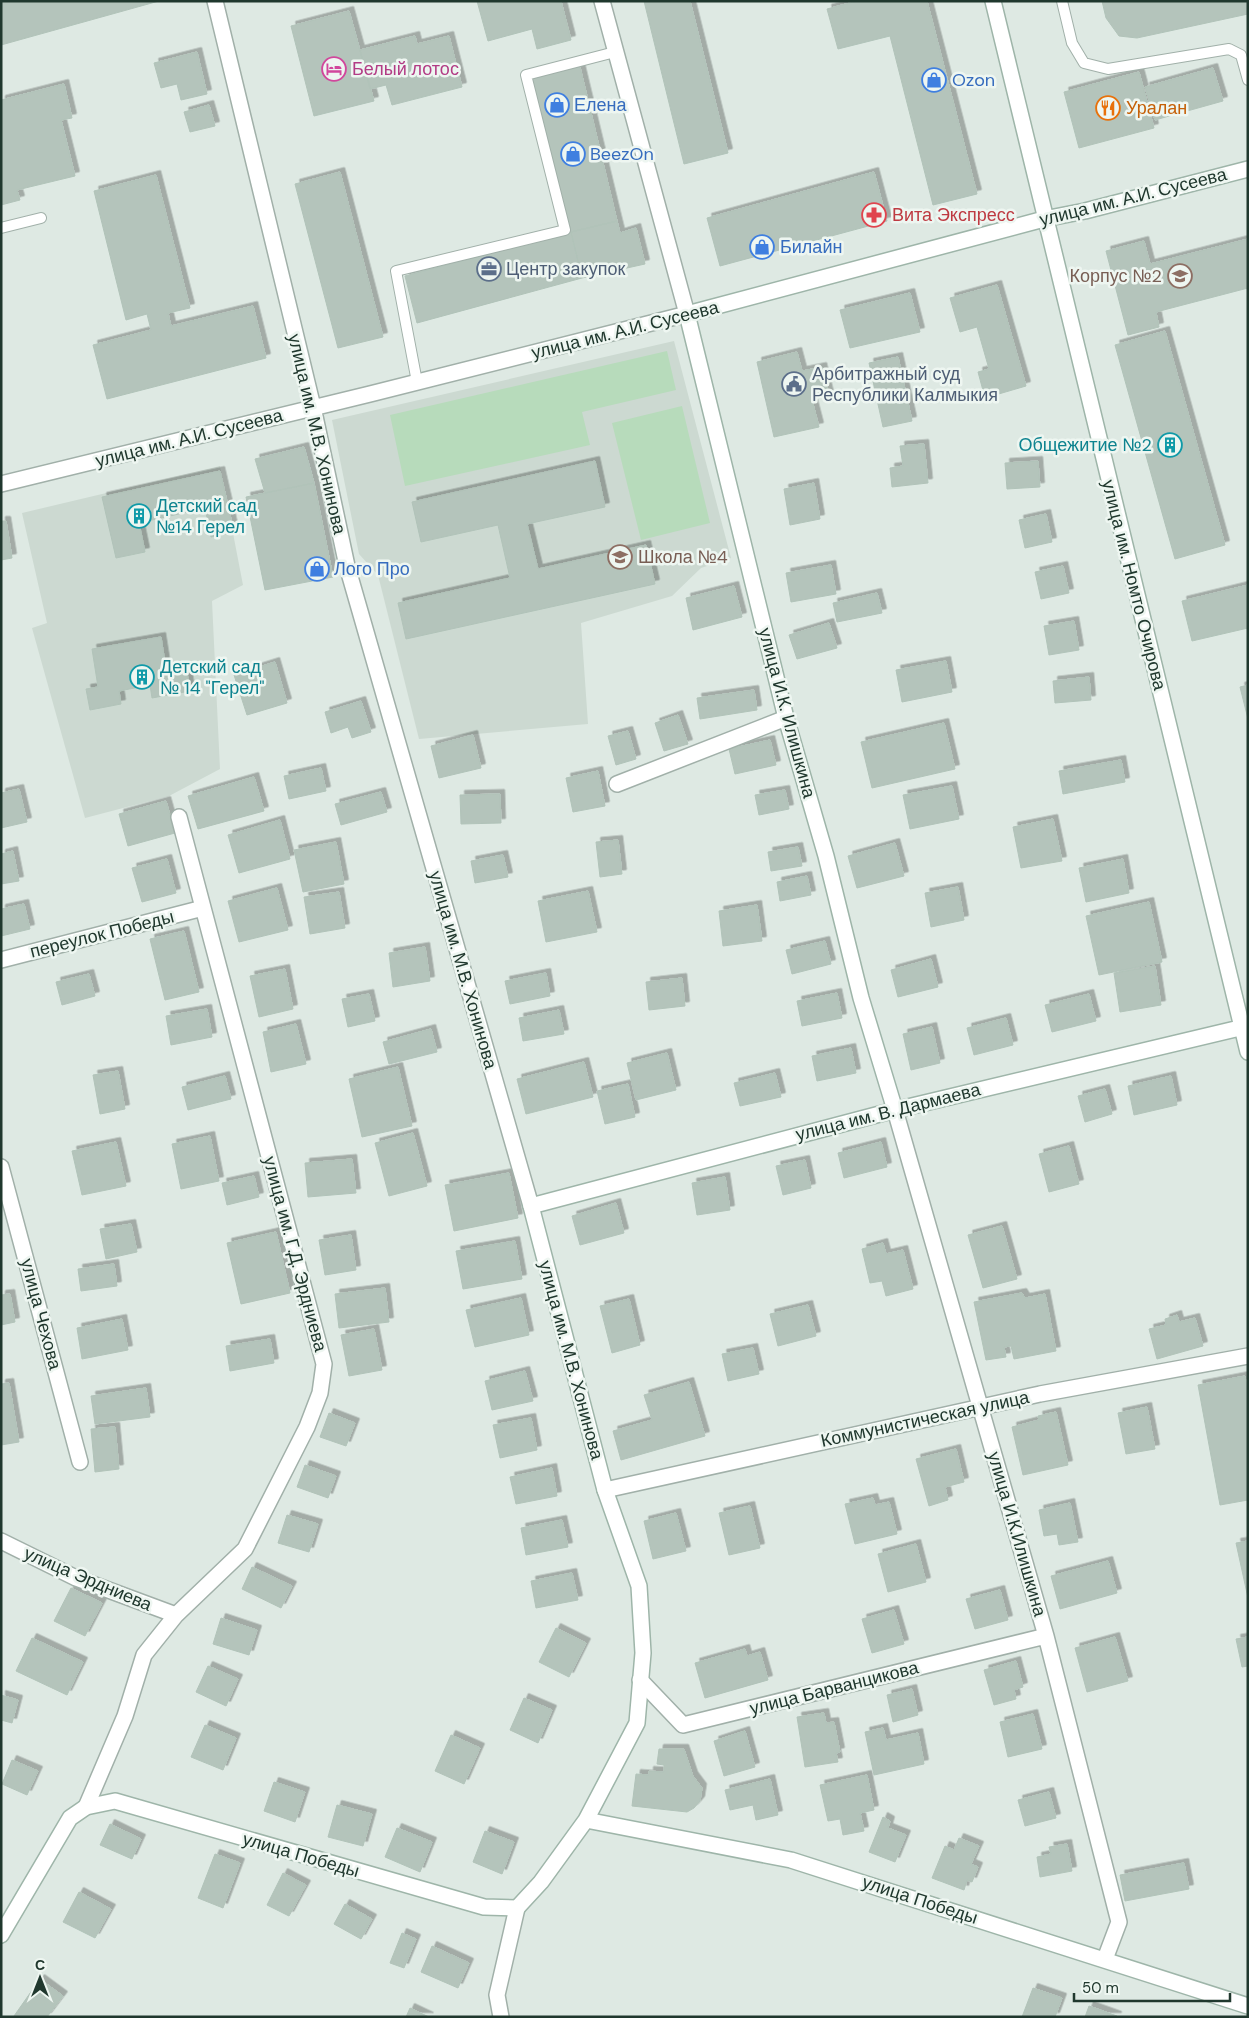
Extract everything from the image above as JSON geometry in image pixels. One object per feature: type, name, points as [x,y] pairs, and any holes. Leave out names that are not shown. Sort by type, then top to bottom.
[{"type":"street","name":"улица им. М.В. Хонинова","points":[[215,1],[312,407],[347,566],[531,1206],[605,1490],[639,1586],[642,1653],[637,1723],[586,1820],[541,1882],[516,1908]]},
{"type":"street","name":"улица И.К. Илишкина","points":[[602,1],[614,52],[687,314],[786,718],[826,856],[860,998],[895,1110]]},
{"type":"street","name":"улица им. Номто Очирова","points":[[993,1],[1044,219],[1245,1026],[1248,1052]]},
{"type":"street","name":"улица им. А.И. Сусеева","points":[[1,484],[687,314],[1044,219],[1085,211],[1248,169]]},
{"type":"street","points":[[617,784],[786,718]]},
{"type":"street","name":"улица им. Г.Д. Эрдниева","points":[[1,1935],[70,1818],[86,1807],[125,1716],[144,1655],[176,1615],[245,1549],[307,1427],[320,1393],[324,1364],[178,817]]},
{"type":"street","name":"переулок Победы","points":[[1,960],[203,908]]},
{"type":"street","name":"улица им. В. Дармаева","points":[[531,1206],[895,1110],[1245,1026]]},
{"type":"street","name":"улица И.К.Илишкина","points":[[895,1110],[1046,1636],[1119,1922],[1105,1959]]},
{"type":"street","name":"улица Чехова","points":[[1,1166],[5,1195],[80,1462]]},
{"type":"street","name":"Коммунистическая улица","points":[[605,1490],[1040,1394],[1248,1356]]},
{"type":"street","name":"улица Эрдниева","points":[[1,1541],[76,1578],[176,1615]]},
{"type":"street","name":"улица Барванцикова","points":[[640,1680],[683,1725],[1046,1636]]},
{"type":"street","name":"улица Победы","points":[[86,1807],[115,1801],[484,1907],[516,1908]]},
{"type":"street","name":"улица Победы","points":[[586,1820],[791,1860],[1248,2006]]},
{"type":"street","points":[[501,2017],[497,1995],[516,1908]]},
{"type":"lane","points":[[1062,1],[1072,43],[1084,63],[1108,70],[1229,49],[1241,54],[1248,80]]},
{"type":"lane","points":[[417,382],[396,271],[565,230],[526,75],[614,52]]},
{"type":"lane","points":[[1,228],[41,218]]},
{"type":"shaded area","points":[[674,341],[731,558],[701,568],[672,596],[581,623],[588,724],[419,739],[378,575],[359,554],[332,420]]},
{"type":"shaded area","points":[[220,466],[243,585],[212,601],[220,769],[169,796],[85,818],[32,628],[47,623],[22,513]]},
{"type":"green space","points":[[667,351],[676,390],[582,412],[590,445],[405,486],[390,415]]},
{"type":"green space","points":[[682,406],[710,523],[641,540],[612,423]]},
{"type":"building","points":[[1,1],[159,1],[1,45]]},
{"type":"building","points":[[477,1],[561,1],[571,40],[537,49],[532,29],[488,41]]},
{"type":"building","points":[[644,1],[690,1],[728,153],[684,164]]},
{"type":"building","points":[[857,1],[927,1],[977,194],[933,205],[890,36],[838,49],[827,9]]},
{"type":"building","points":[[1102,1],[1248,1],[1248,14],[1137,38],[1119,36],[1106,18]]},
{"type":"building","name":"Белый лотос","points":[[349,11],[374,101],[314,116],[291,26]]},
{"type":"building","points":[[415,36],[417,44],[449,36],[462,87],[392,105],[386,85],[370,89],[360,50]]},
{"type":"building","points":[[197,52],[207,94],[181,100],[177,84],[161,88],[154,63]]},
{"type":"building","points":[[579,63],[617,221],[571,232],[531,75]]},
{"type":"building","points":[[1213,68],[1223,101],[1155,120],[1145,87]]},
{"type":"building","name":"Уралан","points":[[1139,72],[1154,128],[1079,148],[1064,92]]},
{"type":"building","points":[[64,84],[72,118],[61,120],[75,176],[17,190],[20,200],[1,205],[1,100]]},
{"type":"building","points":[[209,105],[215,126],[190,132],[184,112]]},
{"type":"building","points":[[340,172],[383,337],[338,348],[295,184]]},
{"type":"building","points":[[874,172],[887,221],[720,266],[707,218]]},
{"type":"building","points":[[156,175],[190,308],[168,313],[171,326],[253,306],[266,358],[107,399],[93,345],[151,330],[147,314],[126,320],[94,191]]},
{"type":"building","points":[[617,221],[620,233],[636,228],[645,264],[582,278],[571,232]]},
{"type":"building","points":[[571,232],[582,278],[417,323],[405,276]]},
{"type":"building","name":"Корпус №2","points":[[1248,239],[1248,288],[1156,312],[1159,327],[1128,335],[1106,251],[1144,241],[1150,264]]},
{"type":"building","points":[[997,285],[1026,386],[985,398],[978,372],[989,369],[977,327],[960,332],[950,298]]},
{"type":"building","points":[[910,293],[920,332],[850,348],[840,310]]},
{"type":"building","name":"Общежитие №2","points":[[1165,331],[1225,545],[1175,559],[1115,345]]},
{"type":"building","name":"Арбитражный суд Республики Калмыкия","points":[[797,352],[802,371],[822,367],[829,396],[812,400],[819,427],[774,437],[757,362]]},
{"type":"building","points":[[898,357],[912,421],[883,427],[869,363]]},
{"type":"building","points":[[924,444],[928,483],[892,487],[890,468],[903,466],[900,446]]},
{"type":"building","points":[[304,447],[314,483],[265,493],[255,459]]},
{"type":"building","name":"Школа №4","points":[[595,461],[605,507],[527,524],[538,569],[646,545],[655,584],[406,639],[398,603],[510,578],[498,525],[421,542],[412,502]]},
{"type":"building","points":[[1038,461],[1040,487],[1007,489],[1005,463]]},
{"type":"building","name":"Детский сад №14 Герел","points":[[220,471],[234,532],[211,537],[205,508],[139,523],[145,552],[116,558],[102,497]]},
{"type":"building","points":[[314,483],[333,577],[265,590],[246,497]]},
{"type":"building","points":[[814,483],[820,519],[790,525],[784,489]]},
{"type":"building","points":[[1046,514],[1052,542],[1025,548],[1019,520]]},
{"type":"building","points":[[1,521],[6,521],[12,558],[1,560]]},
{"type":"building","points":[[831,565],[836,594],[791,602],[786,573]]},
{"type":"building","points":[[1063,566],[1069,593],[1041,599],[1035,572]]},
{"type":"building","points":[[1248,585],[1248,628],[1192,641],[1182,601]]},
{"type":"building","points":[[734,586],[742,617],[693,630],[686,598]]},
{"type":"building","points":[[877,593],[882,613],[837,622],[833,603]]},
{"type":"building","points":[[1074,621],[1079,650],[1049,655],[1044,626]]},
{"type":"building","points":[[829,623],[837,648],[797,659],[789,635]]},
{"type":"building","name":"Детский сад № 14 \"Герел\"","points":[[161,637],[166,669],[186,666],[190,691],[152,698],[150,685],[119,691],[121,704],[90,710],[86,689],[98,687],[92,649]]},
{"type":"building","points":[[946,661],[952,692],[902,702],[896,670]]},
{"type":"building","points":[[275,662],[287,703],[247,715],[234,675]]},
{"type":"building","points":[[1089,677],[1091,700],[1055,703],[1053,681]]},
{"type":"building","points":[[1248,685],[1248,719],[1240,687]]},
{"type":"building","points":[[754,690],[757,710],[700,719],[697,698]]},
{"type":"building","points":[[361,701],[371,732],[352,738],[348,727],[331,733],[325,712]]},
{"type":"building","points":[[678,715],[688,744],[664,751],[655,723]]},
{"type":"building","points":[[944,723],[955,769],[872,788],[861,742]]},
{"type":"building","points":[[628,731],[636,759],[616,765],[608,736]]},
{"type":"building","points":[[473,735],[481,768],[439,778],[431,746]]},
{"type":"building","points":[[770,740],[776,765],[735,774],[729,749]]},
{"type":"building","points":[[1121,760],[1125,782],[1063,794],[1059,771]]},
{"type":"building","points":[[321,768],[326,791],[289,799],[284,776]]},
{"type":"building","points":[[598,771],[605,806],[573,812],[566,778]]},
{"type":"building","points":[[254,777],[264,811],[198,829],[188,796]]},
{"type":"building","points":[[952,786],[959,819],[910,829],[903,795]]},
{"type":"building","points":[[19,789],[27,822],[1,828],[1,793]]},
{"type":"building","points":[[785,790],[789,809],[759,815],[755,795]]},
{"type":"building","points":[[381,792],[387,812],[341,825],[335,804]]},
{"type":"building","points":[[500,794],[501,823],[461,824],[460,795]]},
{"type":"building","points":[[166,801],[175,833],[128,846],[119,814]]},
{"type":"building","points":[[1053,819],[1062,861],[1021,868],[1013,827]]},
{"type":"building","points":[[280,820],[290,859],[239,873],[228,835]]},
{"type":"building","points":[[618,840],[622,874],[600,877],[596,842]]},
{"type":"building","points":[[336,842],[344,884],[303,892],[294,850]]},
{"type":"building","points":[[895,843],[904,876],[857,888],[848,856]]},
{"type":"building","points":[[798,847],[802,866],[771,871],[768,852]]},
{"type":"building","points":[[13,851],[19,881],[1,884],[1,854]]},
{"type":"building","points":[[503,855],[508,877],[475,883],[471,861]]},
{"type":"building","points":[[167,859],[176,893],[142,902],[132,868]]},
{"type":"building","points":[[1123,859],[1129,893],[1086,902],[1079,868]]},
{"type":"building","points":[[807,876],[811,895],[780,901],[777,882]]},
{"type":"building","points":[[958,887],[964,920],[931,927],[925,893]]},
{"type":"building","points":[[277,888],[288,930],[239,942],[228,901]]},
{"type":"building","points":[[588,891],[597,932],[546,942],[538,901]]},
{"type":"building","points":[[339,892],[345,928],[310,934],[304,897]]},
{"type":"building","points":[[1149,902],[1162,962],[1099,975],[1086,916]]},
{"type":"building","points":[[24,904],[30,929],[1,936],[1,909]]},
{"type":"building","points":[[757,905],[762,941],[723,946],[719,911]]},
{"type":"building","points":[[184,931],[199,992],[165,1000],[150,939]]},
{"type":"building","points":[[825,941],[831,964],[792,974],[786,950]]},
{"type":"building","points":[[425,947],[430,981],[393,987],[389,953]]},
{"type":"building","points":[[931,959],[938,987],[898,997],[891,970]]},
{"type":"building","points":[[1155,966],[1161,1005],[1120,1012],[1114,973]]},
{"type":"building","points":[[285,969],[293,1009],[259,1017],[250,976]]},
{"type":"building","points":[[546,973],[550,996],[510,1004],[505,981]]},
{"type":"building","points":[[89,974],[95,996],[62,1005],[56,982]]},
{"type":"building","points":[[682,978],[685,1006],[649,1010],[646,982]]},
{"type":"building","points":[[837,993],[842,1018],[802,1026],[797,1001]]},
{"type":"building","points":[[369,994],[375,1021],[348,1027],[342,999]]},
{"type":"building","points":[[1089,994],[1096,1021],[1052,1032],[1045,1005]]},
{"type":"building","points":[[207,1009],[212,1037],[171,1045],[166,1016]]},
{"type":"building","points":[[559,1010],[564,1034],[523,1041],[519,1018]]},
{"type":"building","points":[[1006,1018],[1013,1045],[974,1055],[967,1028]]},
{"type":"building","points":[[296,1024],[306,1064],[271,1072],[263,1032]]},
{"type":"building","points":[[932,1027],[940,1063],[911,1070],[903,1034]]},
{"type":"building","points":[[431,1029],[437,1052],[389,1064],[383,1042]]},
{"type":"building","points":[[851,1048],[856,1073],[817,1081],[812,1056]]},
{"type":"building","points":[[667,1053],[676,1090],[636,1100],[627,1063]]},
{"type":"building","points":[[584,1062],[593,1097],[526,1114],[517,1079]]},
{"type":"building","points":[[398,1067],[412,1126],[362,1137],[349,1079]]},
{"type":"building","points":[[118,1071],[125,1109],[100,1114],[93,1075]]},
{"type":"building","points":[[775,1073],[781,1097],[740,1106],[734,1083]]},
{"type":"building","points":[[225,1076],[231,1099],[188,1110],[182,1087]]},
{"type":"building","points":[[1171,1076],[1177,1105],[1134,1115],[1128,1086]]},
{"type":"building","points":[[628,1084],[635,1117],[605,1124],[597,1091]]},
{"type":"building","points":[[1105,1089],[1112,1114],[1085,1122],[1078,1096]]},
{"type":"building","points":[[413,1133],[427,1186],[389,1196],[375,1143]]},
{"type":"building","points":[[210,1136],[219,1181],[181,1189],[172,1144]]},
{"type":"building","points":[[116,1142],[126,1186],[82,1195],[72,1151]]},
{"type":"building","points":[[881,1142],[887,1167],[844,1178],[838,1153]]},
{"type":"building","points":[[1069,1146],[1079,1184],[1049,1192],[1039,1154]]},
{"type":"building","points":[[352,1159],[356,1193],[308,1197],[305,1163]]},
{"type":"building","points":[[805,1160],[811,1188],[783,1195],[776,1166]]},
{"type":"building","points":[[509,1173],[518,1218],[454,1231],[445,1185]]},
{"type":"building","points":[[254,1176],[259,1197],[227,1205],[222,1183]]},
{"type":"building","points":[[725,1177],[730,1210],[697,1215],[692,1183]]},
{"type":"building","points":[[616,1203],[624,1233],[580,1245],[572,1216]]},
{"type":"building","points":[[131,1224],[137,1252],[106,1259],[100,1229]]},
{"type":"building","points":[[1002,1226],[1017,1279],[983,1288],[968,1235]]},
{"type":"building","points":[[276,1232],[290,1293],[241,1304],[227,1243]]},
{"type":"building","points":[[351,1235],[356,1270],[325,1275],[319,1240]]},
{"type":"building","points":[[515,1241],[522,1279],[463,1289],[456,1251]]},
{"type":"building","points":[[883,1243],[886,1254],[903,1250],[913,1289],[886,1296],[882,1281],[870,1283],[862,1249]]},
{"type":"building","points":[[114,1264],[117,1286],[81,1291],[78,1269]]},
{"type":"building","points":[[385,1288],[389,1322],[339,1328],[335,1294]]},
{"type":"building","points":[[1022,1293],[1025,1298],[1045,1294],[1056,1351],[1014,1359],[1011,1346],[1004,1347],[1006,1357],[986,1360],[974,1302]]},
{"type":"building","points":[[10,1294],[15,1322],[1,1325],[1,1295]]},
{"type":"building","points":[[521,1298],[529,1335],[475,1347],[466,1310]]},
{"type":"building","points":[[629,1299],[640,1345],[612,1353],[600,1306]]},
{"type":"building","points":[[808,1305],[816,1336],[778,1346],[770,1314]]},
{"type":"building","points":[[1177,1315],[1179,1322],[1195,1318],[1203,1346],[1157,1359],[1149,1329],[1166,1325],[1165,1319]]},
{"type":"building","points":[[122,1319],[128,1350],[82,1359],[77,1328]]},
{"type":"building","points":[[374,1329],[382,1370],[349,1376],[341,1335]]},
{"type":"building","points":[[270,1339],[274,1363],[230,1371],[226,1346]]},
{"type":"building","points":[[753,1348],[759,1374],[728,1381],[722,1354]]},
{"type":"building","points":[[525,1371],[533,1401],[492,1410],[485,1381]]},
{"type":"building","points":[[1245,1376],[1248,1393],[1248,1500],[1220,1505],[1198,1385]]},
{"type":"building","points":[[689,1382],[705,1436],[621,1460],[613,1431],[652,1420],[644,1395]]},
{"type":"building","points":[[9,1383],[19,1442],[1,1445],[1,1384]]},
{"type":"building","points":[[146,1388],[150,1417],[95,1424],[91,1396]]},
{"type":"building","points":[[1147,1407],[1155,1449],[1126,1454],[1118,1413]]},
{"type":"building","points":[[1056,1412],[1068,1465],[1023,1475],[1012,1427],[1039,1420],[1038,1416]]},
{"type":"building","points":[[329,1413],[355,1423],[346,1446],[320,1437]]},
{"type":"building","points":[[531,1418],[537,1450],[500,1458],[493,1425]]},
{"type":"building","points":[[115,1427],[119,1469],[95,1472],[91,1429]]},
{"type":"building","points":[[956,1449],[964,1482],[945,1487],[948,1500],[929,1506],[916,1459]]},
{"type":"building","points":[[305,1465],[336,1476],[328,1498],[297,1487]]},
{"type":"building","points":[[552,1468],[557,1496],[516,1504],[510,1477]]},
{"type":"building","points":[[873,1498],[875,1505],[889,1502],[897,1534],[855,1544],[845,1504]]},
{"type":"building","points":[[1070,1503],[1078,1542],[1059,1545],[1057,1534],[1044,1536],[1039,1510]]},
{"type":"building","points":[[750,1506],[760,1548],[729,1555],[719,1513]]},
{"type":"building","points":[[676,1513],[686,1551],[653,1559],[644,1521]]},
{"type":"building","points":[[287,1515],[318,1524],[309,1552],[278,1543]]},
{"type":"building","points":[[562,1520],[568,1547],[526,1555],[521,1528]]},
{"type":"building","points":[[1248,1541],[1248,1598],[1236,1543]]},
{"type":"building","points":[[916,1544],[926,1582],[888,1592],[878,1554]]},
{"type":"building","points":[[1108,1561],[1117,1593],[1060,1609],[1051,1576]]},
{"type":"building","points":[[252,1567],[292,1586],[281,1608],[242,1589]]},
{"type":"building","points":[[572,1573],[578,1600],[536,1608],[531,1581]]},
{"type":"building","points":[[71,1588],[102,1603],[85,1636],[54,1621]]},
{"type":"building","points":[[1000,1590],[1008,1620],[975,1629],[966,1599]]},
{"type":"building","points":[[894,1610],[904,1644],[872,1653],[862,1619]]},
{"type":"building","points":[[221,1618],[257,1630],[249,1655],[213,1644]]},
{"type":"building","points":[[556,1628],[586,1643],[569,1677],[539,1662]]},
{"type":"building","points":[[1115,1637],[1128,1681],[1087,1692],[1075,1648]]},
{"type":"building","points":[[1248,1637],[1248,1666],[1242,1667],[1236,1639]]},
{"type":"building","points":[[32,1638],[83,1662],[67,1695],[16,1671]]},
{"type":"building","points":[[745,1649],[747,1656],[760,1652],[768,1680],[705,1698],[695,1663]]},
{"type":"building","points":[[1016,1661],[1023,1687],[1014,1690],[1016,1699],[994,1705],[984,1670]]},
{"type":"building","points":[[208,1666],[238,1679],[226,1706],[196,1692]]},
{"type":"building","points":[[912,1689],[918,1715],[893,1722],[887,1695]]},
{"type":"building","points":[[1,1695],[18,1700],[12,1723],[1,1720]]},
{"type":"building","points":[[524,1698],[552,1710],[538,1743],[510,1730]]},
{"type":"building","points":[[824,1713],[826,1723],[834,1722],[840,1752],[836,1753],[838,1762],[805,1767],[797,1717]]},
{"type":"building","points":[[1033,1714],[1042,1749],[1008,1757],[1000,1722]]},
{"type":"building","points":[[205,1725],[236,1738],[223,1770],[191,1757]]},
{"type":"building","points":[[883,1728],[886,1740],[918,1733],[924,1764],[874,1775],[865,1732]]},
{"type":"building","points":[[745,1731],[755,1767],[724,1776],[714,1741]]},
{"type":"building","points":[[451,1735],[480,1748],[464,1784],[435,1771]]},
{"type":"building","points":[[659,1749],[684,1749],[693,1776],[702,1788],[700,1801],[687,1812],[632,1806],[636,1774],[649,1775],[649,1771],[664,1772],[664,1765],[657,1764]]},
{"type":"building","points":[[12,1760],[38,1771],[27,1795],[2,1784]]},
{"type":"building","points":[[867,1775],[874,1810],[860,1813],[864,1831],[843,1835],[840,1819],[828,1821],[820,1785]]},
{"type":"building","points":[[770,1779],[778,1815],[756,1820],[753,1805],[730,1810],[725,1790]]},
{"type":"building","points":[[274,1782],[305,1792],[295,1822],[264,1811]]},
{"type":"building","points":[[1049,1792],[1056,1818],[1025,1826],[1018,1800]]},
{"type":"building","points":[[337,1805],[372,1814],[363,1846],[328,1837]]},
{"type":"building","points":[[883,1817],[890,1821],[888,1828],[906,1835],[895,1862],[869,1852]]},
{"type":"building","points":[[110,1824],[141,1839],[132,1859],[100,1845]]},
{"type":"building","points":[[397,1828],[432,1842],[420,1872],[385,1857]]},
{"type":"building","points":[[485,1831],[514,1842],[502,1874],[473,1862]]},
{"type":"building","points":[[959,1838],[979,1846],[971,1864],[978,1867],[972,1882],[967,1880],[964,1890],[932,1878],[945,1846],[954,1850]]},
{"type":"building","points":[[1067,1844],[1072,1871],[1040,1877],[1037,1857],[1051,1854],[1049,1847]]},
{"type":"building","points":[[215,1854],[240,1863],[223,1908],[198,1898]]},
{"type":"building","points":[[1184,1863],[1189,1889],[1125,1901],[1120,1875]]},
{"type":"building","points":[[283,1873],[306,1885],[289,1916],[267,1905]]},
{"type":"building","points":[[79,1892],[111,1909],[95,1938],[63,1922]]},
{"type":"building","points":[[345,1904],[372,1919],[361,1939],[334,1924]]},
{"type":"building","points":[[402,1933],[416,1939],[404,1968],[390,1963]]},
{"type":"building","points":[[432,1946],[469,1963],[458,1988],[421,1972]]},
{"type":"building","points":[[40,1979],[63,1996],[47,2017],[15,2017],[14,2016]]},
{"type":"building","points":[[1033,1988],[1062,1998],[1055,2017],[1022,2017]]},
{"type":"building","points":[[1089,2006],[1117,2016],[1117,2017],[1085,2017]]},
{"type":"building","points":[[410,2008],[429,2017],[406,2017]]},
{"type":"place","name":"Белый лотос","points":[[334,69]]},
{"type":"place","name":"Ozon","points":[[934,80]]},
{"type":"place","name":"Елена","points":[[557,105]]},
{"type":"place","name":"Уралан","points":[[1108,108]]},
{"type":"place","name":"BeezOn","points":[[573,154]]},
{"type":"place","name":"Вита Экспресс","points":[[874,215]]},
{"type":"place","name":"Билайн","points":[[762,247]]},
{"type":"place","name":"Центр закупок","points":[[489,269]]},
{"type":"place","name":"Корпус №2","points":[[1180,276]]},
{"type":"place","name":"Арбитражный суд Республики Калмыкия","points":[[794,384]]},
{"type":"place","name":"Общежитие №2","points":[[1170,445]]},
{"type":"place","name":"Детский сад №14 Герел","points":[[139,516]]},
{"type":"place","name":"Школа №4","points":[[620,557]]},
{"type":"place","name":"Лого Про","points":[[317,569]]},
{"type":"place","name":"Детский сад № 14 \"Герел\"","points":[[142,677]]}]
